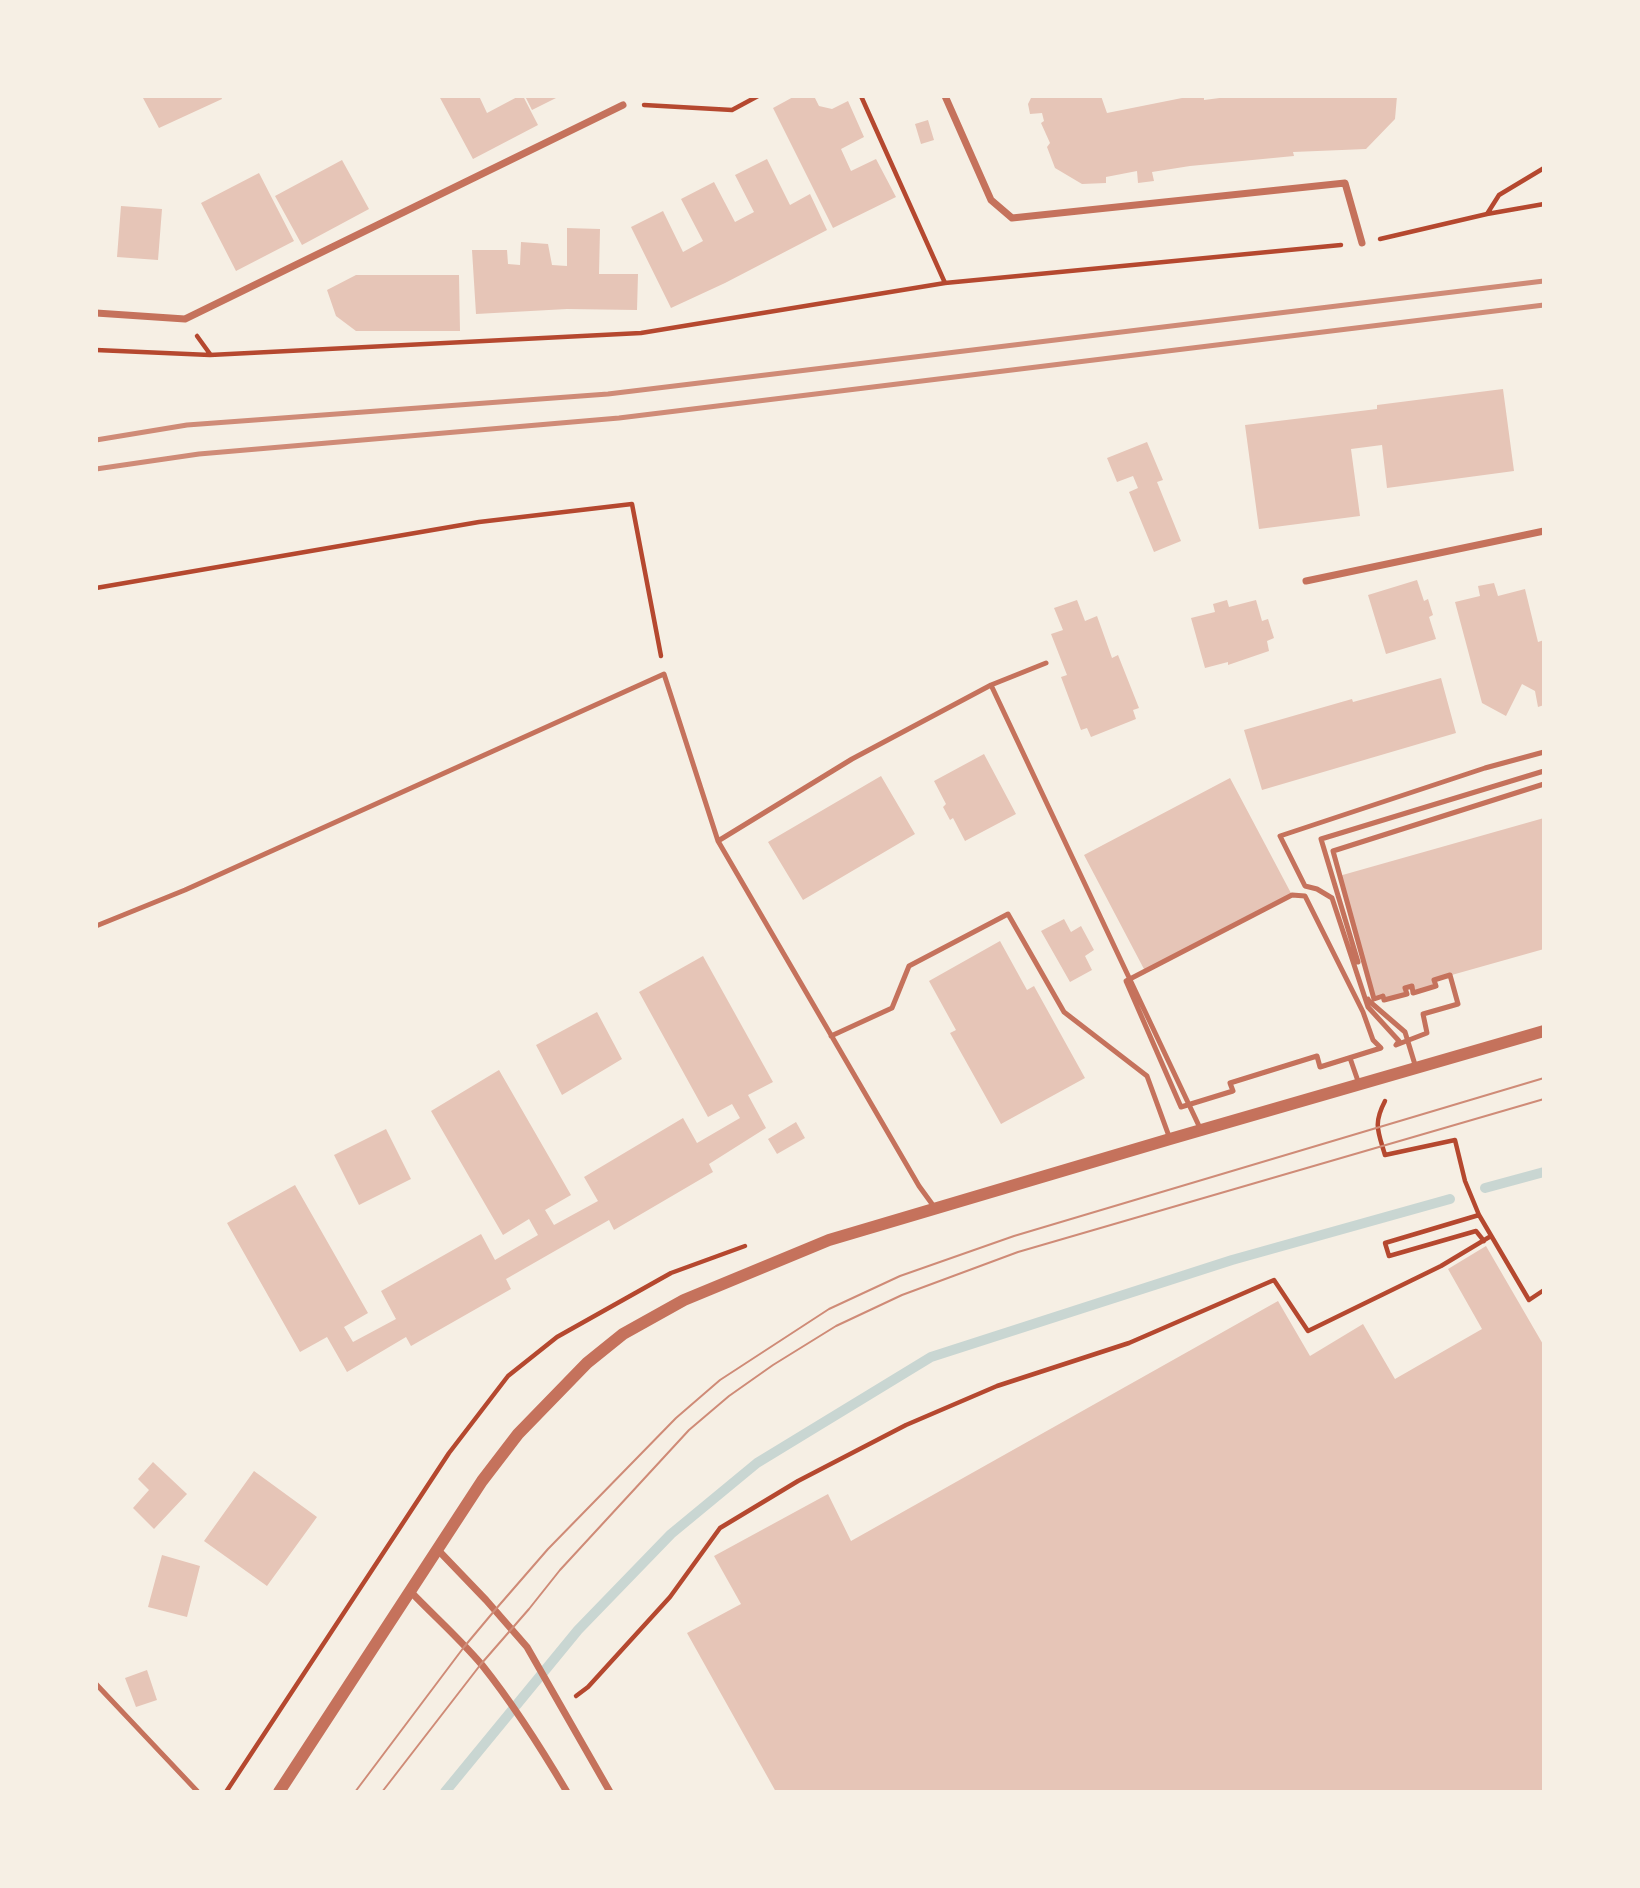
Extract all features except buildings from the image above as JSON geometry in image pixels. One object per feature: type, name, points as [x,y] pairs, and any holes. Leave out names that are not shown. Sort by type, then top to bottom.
[{"type":"street","points":[[945,96],[991,200],[1012,218],[1345,183],[1362,243]]},
{"type":"street","points":[[96,313],[185,319],[623,105]]},
{"type":"street","points":[[1306,581],[1544,531]]},
{"type":"street","points":[[279,1792],[409,1591],[482,1482],[518,1434],[587,1363],[623,1334],[684,1300],[829,1240],[1544,1031]]},
{"type":"street","points":[[438,1550],[527,1647],[610,1792]]},
{"type":"street","points":[[409,1591],[481,1664],[529,1729],[567,1792]]},
{"type":"lane","points":[[718,841],[852,759],[991,685],[1046,663]]},
{"type":"lane","points":[[96,926],[197,884],[664,674],[718,841],[919,1186],[935,1208]]},
{"type":"lane","points":[[991,685],[1200,1130]]},
{"type":"lane","points":[[1544,752],[1485,768],[1280,836],[1305,886],[1317,889],[1332,898],[1368,1007],[1399,1041],[1396,1045],[1427,1033],[1423,1014],[1458,1004],[1450,975],[1434,980],[1436,986],[1413,993],[1412,986],[1405,988],[1407,993],[1384,1000],[1383,996],[1374,999],[1333,851],[1544,784]]},
{"type":"lane","points":[[1416,1068],[1405,1032],[1369,1001],[1321,839],[1544,771]]},
{"type":"lane","points":[[1130,979],[1292,895],[1305,896],[1363,1012],[1373,1040],[1381,1048],[1320,1067],[1317,1056],[1230,1083],[1233,1091],[1189,1105]]},
{"type":"lane","points":[[831,1036],[892,1008],[909,966],[1009,914],[1064,1012],[1147,1076],[1170,1139]]},
{"type":"lane","points":[[1350,1058],[1359,1084]]},
{"type":"lane","points":[[96,1684],[198,1792]]},
{"type":"path","points":[[623,105],[732,110],[758,96]]},
{"type":"path","points":[[861,96],[945,283]]},
{"type":"path","points":[[1487,214],[1499,195],[1544,168]]},
{"type":"path","points":[[96,350],[210,355],[641,334],[945,283],[1362,243],[1487,214],[1544,204]]},
{"type":"path","points":[[96,588],[479,522],[632,504],[664,674]]},
{"type":"path","points":[[1385,1155],[1455,1140],[1465,1181],[1479,1215],[1529,1300],[1544,1290]]},
{"type":"path","points":[[1479,1215],[1385,1243],[1389,1256],[1476,1231],[1484,1241]]},
{"type":"path","points":[[560,1702],[588,1687],[670,1597],[720,1528],[798,1481],[906,1425],[998,1385],[1129,1343],[1274,1280],[1307,1331],[1441,1266],[1491,1236]]},
{"type":"path","points":[[226,1792],[449,1453],[508,1376],[557,1337],[671,1273],[749,1245]]},
{"type":"waterway","points":[[1485,1188],[1544,1172]]},
{"type":"waterway","points":[[445,1792],[578,1630],[671,1534],[757,1463],[931,1357],[1232,1260],[1450,1199]]},
{"type":"tram line","points":[[355,1792],[495,1610],[548,1549],[676,1418],[720,1380],[829,1309],[900,1276],[1014,1236],[1544,1078]]},
{"type":"tram line","points":[[382,1792],[481,1664],[560,1570],[689,1430],[729,1396],[836,1326],[902,1295],[1018,1252],[1544,1099]]},
{"type":"railway","points":[[96,440],[187,425],[608,394],[1544,281]]},
{"type":"railway","points":[[96,469],[199,454],[619,418],[1544,305]]}]
